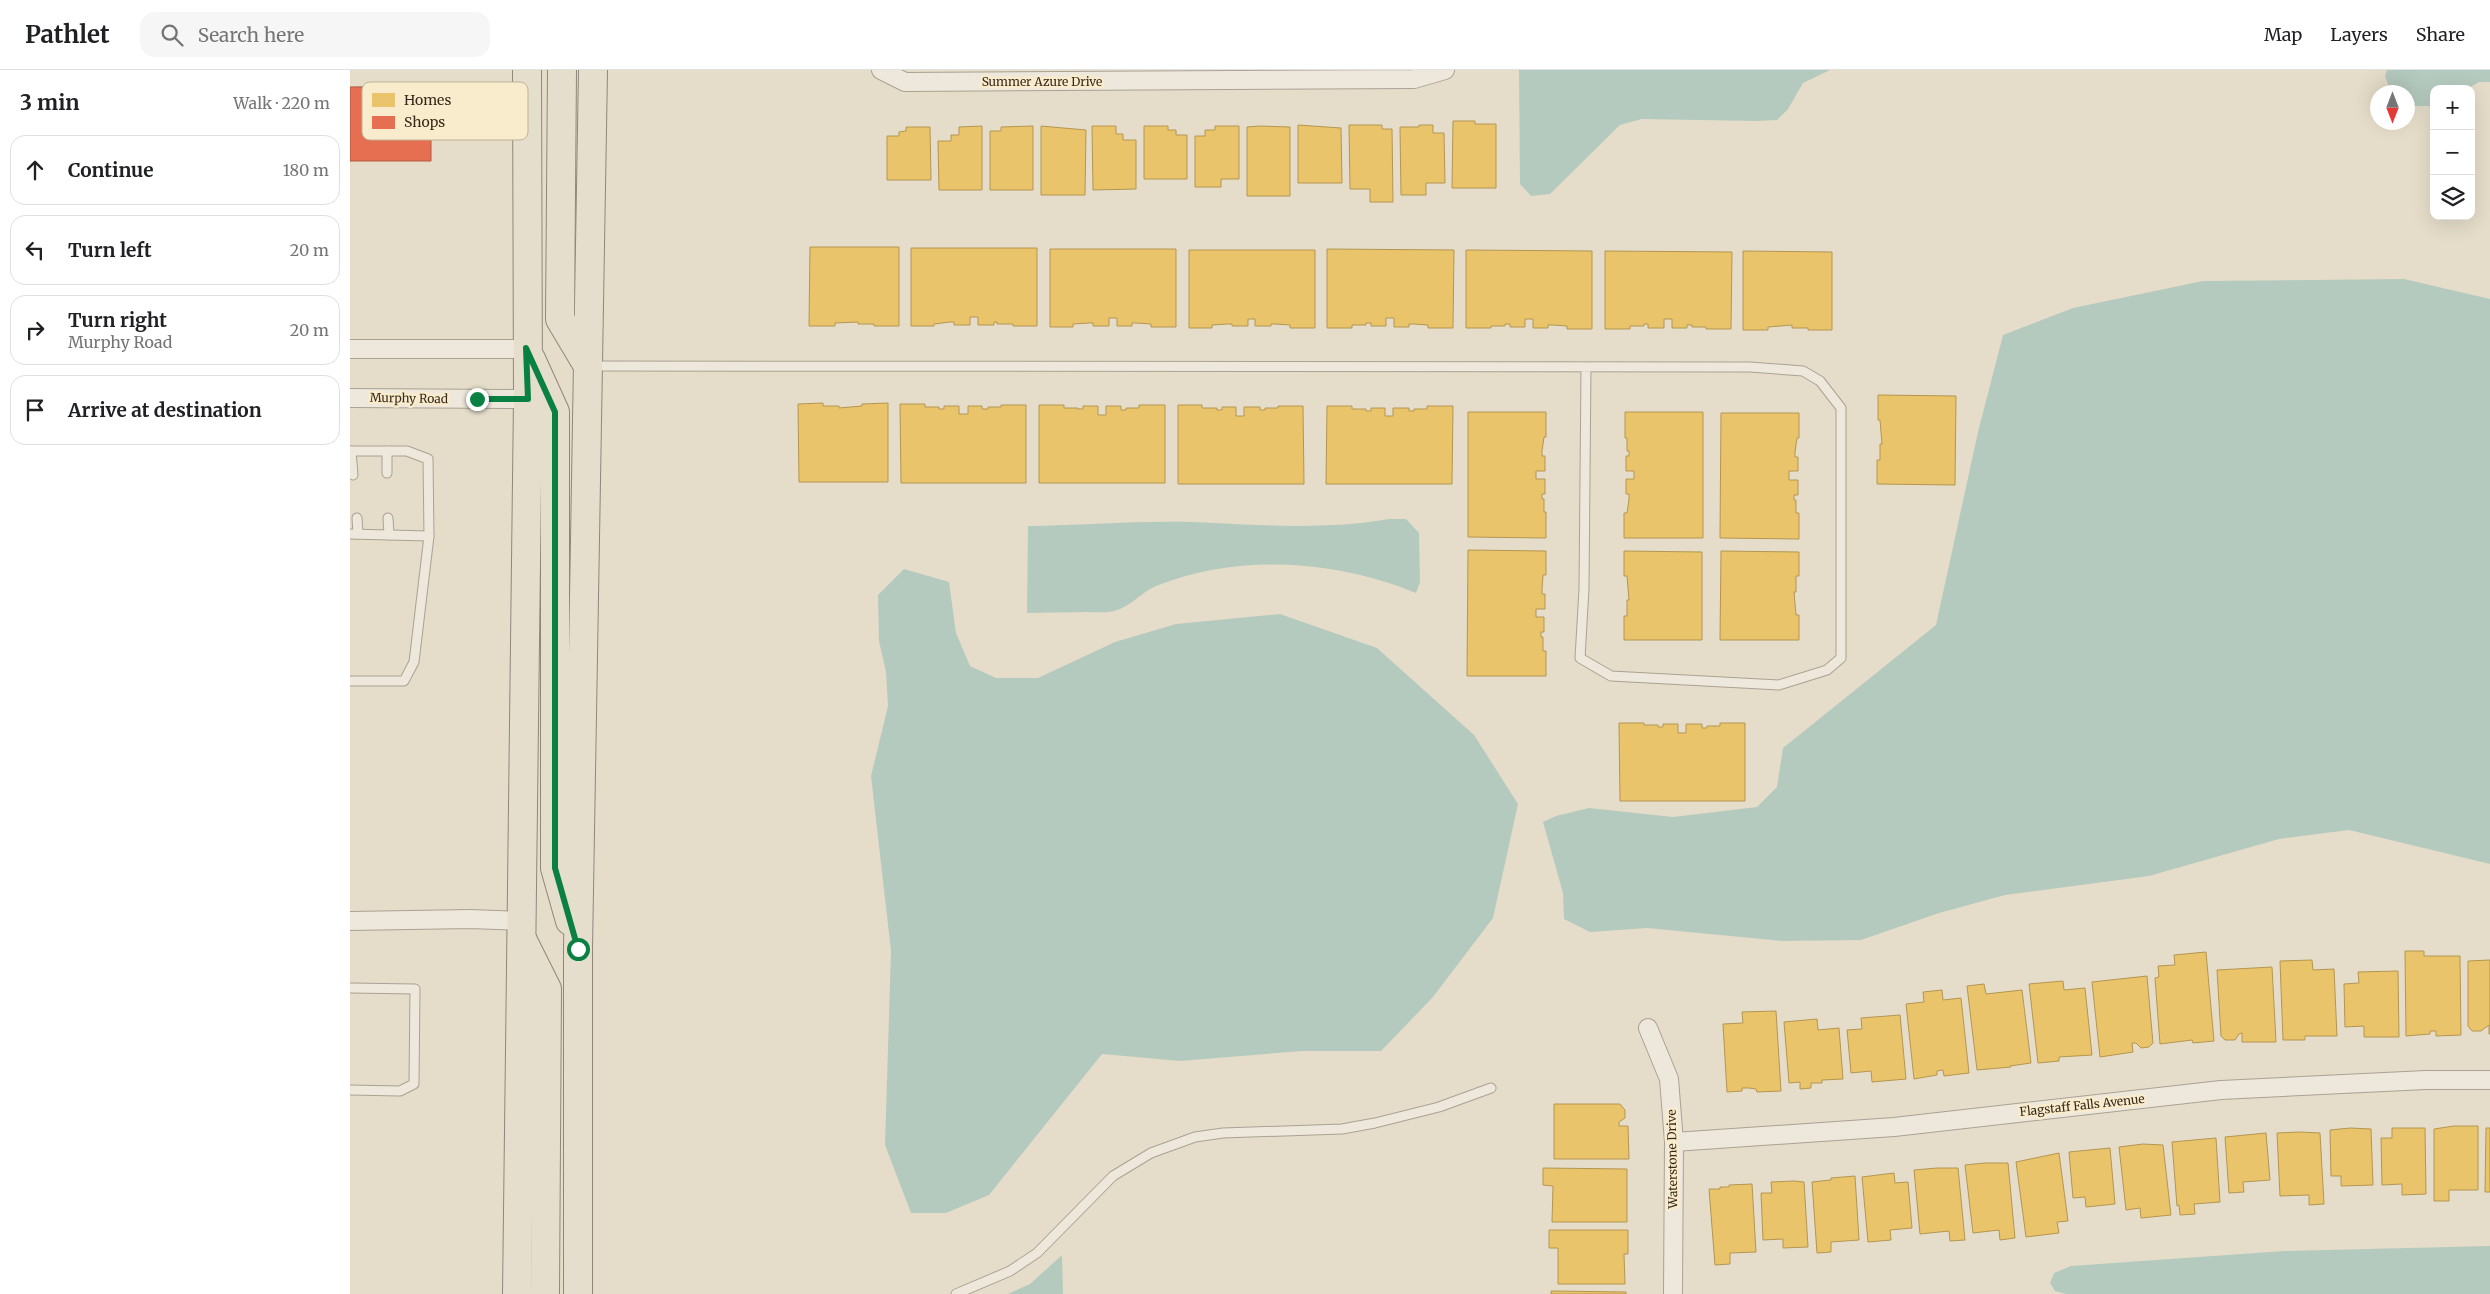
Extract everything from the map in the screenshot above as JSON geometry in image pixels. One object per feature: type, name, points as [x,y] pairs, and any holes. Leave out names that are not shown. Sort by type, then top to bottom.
[{"type":"main road","points":[[562,70],[560,319],[588,366]]},
{"type":"main road","points":[[578,1294],[578,949],[593,70]]},
{"type":"main road","points":[[517,1294],[528,399],[526,348],[527,140]]},
{"type":"main road","points":[[526,348],[555,412],[555,868],[578,949]]},
{"type":"main road","points":[[521,929],[547,989],[545,1294]]},
{"type":"street","name":"Summer Azure Drive","points":[[880,70],[905,82],[1164,76],[1414,79],[1445,70]]},
{"type":"street","points":[[350,349],[526,348]]},
{"type":"street","name":"Murphy Road","points":[[350,398],[528,399]]},
{"type":"street","points":[[350,920],[470,919],[521,929]]},
{"type":"street","name":"Waterstone Drive","points":[[1648,1028],[1669,1079],[1674,1142],[1673,1294]]},
{"type":"street","name":"Flagstaff Falls Avenue","points":[[1674,1142],[1894,1127],[2221,1090],[2426,1080],[2490,1080]]},
{"type":"lane","points":[[588,366],[1750,367],[1803,371],[1820,381],[1841,408],[1841,658],[1827,670],[1779,685],[1611,676],[1580,658],[1584,589],[1586,367]]},
{"type":"lane","points":[[350,681],[404,681],[414,662],[429,536],[428,459],[407,450],[350,451],[353,475]]},
{"type":"lane","points":[[387,451],[387,473]]},
{"type":"lane","points":[[357,518],[354,534],[429,536]]},
{"type":"lane","points":[[388,518],[389,535]]},
{"type":"lane","points":[[350,988],[415,989],[414,1084],[400,1091],[350,1090]]},
{"type":"lane","points":[[956,1294],[1010,1271],[1037,1253],[1112,1176],[1151,1152],[1195,1137],[1342,1129],[1374,1123],[1439,1107],[1491,1088]]},
{"type":"shaded area","points":[[1519,70],[1830,70],[1803,83],[1788,109],[1777,120],[1642,119],[1620,125],[1550,194],[1531,196],[1520,184]]},
{"type":"shaded area","points":[[2387,70],[2490,70],[2490,82],[2479,82],[2474,85],[2430,85],[2430,106],[2415,106],[2415,85],[2388,85],[2385,76]]},
{"type":"shaded area","points":[[2404,279],[2490,299],[2490,864],[2349,830],[2279,839],[2149,876],[2005,895],[1939,913],[1861,940],[1782,941],[1647,928],[1590,932],[1564,919],[1563,893],[1543,822],[1556,816],[1589,808],[1673,817],[1757,807],[1777,787],[1783,748],[1936,625],[1978,432],[2003,335],[2073,308],[2203,281]]},
{"type":"shaded area","points":[[1406,519],[1419,533],[1420,582],[1416,593],[1353,573],[1287,565],[1253,565],[1187,575],[1156,586],[1126,606],[1114,611],[1027,613],[1028,526],[1192,522],[1280,526],[1346,524]]},
{"type":"shaded area","points":[[904,569],[949,582],[956,633],[970,666],[996,678],[1038,678],[1115,642],[1176,624],[1280,614],[1377,648],[1474,735],[1518,804],[1493,918],[1433,997],[1381,1051],[1302,1051],[1180,1061],[1102,1054],[989,1195],[946,1213],[911,1213],[885,1145],[891,951],[871,776],[888,706],[886,672],[879,641],[878,595]]},
{"type":"shaded area","points":[[2490,1246],[2490,1294],[2066,1294],[2055,1291],[2050,1283],[2054,1273],[2071,1266],[2284,1251]]},
{"type":"shaded area","points":[[1062,1255],[1063,1294],[1008,1294],[1030,1284]]},
{"type":"building: Homes","points":[[1453,121],[1475,121],[1475,124],[1496,124],[1496,188],[1452,188]]},
{"type":"building: Homes","points":[[1298,125],[1341,128],[1342,183],[1298,183]]},
{"type":"building: Homes","points":[[1349,125],[1382,125],[1382,129],[1392,129],[1393,202],[1370,202],[1370,189],[1350,189]]},
{"type":"building: Homes","points":[[1419,125],[1433,125],[1433,133],[1444,133],[1445,183],[1426,183],[1426,195],[1401,195],[1400,127],[1419,127]]},
{"type":"building: Homes","points":[[982,126],[982,190],[939,190],[938,141],[951,141],[951,135],[959,135],[959,127]]},
{"type":"building: Homes","points":[[1033,126],[1033,190],[990,190],[990,131],[1001,131],[1001,127]]},
{"type":"building: Homes","points":[[1041,126],[1086,130],[1085,195],[1041,195]]},
{"type":"building: Homes","points":[[1092,126],[1116,126],[1116,134],[1123,134],[1123,140],[1136,140],[1136,189],[1093,190]]},
{"type":"building: Homes","points":[[1144,126],[1168,126],[1168,130],[1176,130],[1176,135],[1187,135],[1187,179],[1144,179]]},
{"type":"building: Homes","points":[[1215,126],[1239,126],[1239,179],[1221,179],[1221,187],[1195,187],[1195,136],[1205,136],[1205,130],[1215,130]]},
{"type":"building: Homes","points":[[906,127],[930,127],[931,180],[887,180],[887,136],[899,136],[899,132],[906,131]]},
{"type":"building: Homes","points":[[1247,127],[1290,127],[1290,196],[1247,196]]},
{"type":"building: Homes","points":[[810,247],[899,247],[899,326],[874,326],[874,324],[858,324],[858,322],[835,323],[835,326],[809,326]]},
{"type":"building: Homes","points":[[911,248],[1037,248],[1037,326],[1013,326],[1013,324],[997,324],[997,322],[994,322],[994,325],[978,325],[978,317],[970,317],[970,325],[954,325],[954,322],[950,322],[934,324],[934,326],[911,326]]},
{"type":"building: Homes","points":[[1050,249],[1176,249],[1176,327],[1151,327],[1151,324],[1136,323],[1132,323],[1132,326],[1117,326],[1117,318],[1109,318],[1109,326],[1093,326],[1093,323],[1089,323],[1073,324],[1073,327],[1050,327]]},
{"type":"building: Homes","points":[[1327,249],[1454,250],[1453,328],[1428,328],[1428,325],[1414,324],[1409,324],[1409,327],[1394,327],[1394,318],[1386,318],[1386,326],[1371,326],[1371,323],[1366,323],[1366,325],[1352,325],[1352,328],[1327,328]]},
{"type":"building: Homes","points":[[1189,250],[1315,250],[1315,328],[1290,328],[1290,325],[1275,324],[1271,324],[1271,326],[1255,326],[1255,319],[1248,319],[1248,326],[1232,326],[1232,324],[1228,324],[1212,325],[1212,328],[1189,328]]},
{"type":"building: Homes","points":[[1466,250],[1592,251],[1592,329],[1567,329],[1567,326],[1553,325],[1548,325],[1548,328],[1533,328],[1533,319],[1525,319],[1525,327],[1510,327],[1510,324],[1505,324],[1505,326],[1491,326],[1491,328],[1466,328]]},
{"type":"building: Homes","points":[[1605,251],[1732,252],[1731,329],[1706,329],[1706,327],[1692,327],[1692,325],[1687,325],[1687,328],[1672,328],[1672,319],[1664,319],[1664,328],[1648,328],[1648,324],[1644,324],[1644,326],[1630,326],[1630,329],[1605,329]]},
{"type":"building: Homes","points":[[1743,251],[1832,252],[1832,330],[1792,328],[1792,325],[1768,327],[1768,330],[1743,330]]},
{"type":"building: Homes","points":[[1878,395],[1956,396],[1955,485],[1877,484],[1877,460],[1880,460],[1880,444],[1882,444],[1880,420],[1878,420]]},
{"type":"building: Homes","points":[[823,403],[823,406],[839,406],[839,408],[862,406],[862,404],[888,403],[888,482],[799,482],[798,404]]},
{"type":"building: Homes","points":[[900,404],[925,404],[925,407],[939,407],[939,409],[944,409],[944,406],[959,406],[959,414],[968,414],[968,406],[982,406],[982,409],[988,409],[988,407],[1001,407],[1001,405],[1026,405],[1026,483],[901,483]]},
{"type":"building: Homes","points":[[1039,405],[1064,405],[1064,408],[1078,409],[1083,409],[1083,406],[1098,406],[1098,415],[1106,415],[1106,406],[1121,406],[1121,410],[1126,410],[1126,408],[1139,408],[1139,405],[1165,405],[1165,483],[1039,483]]},
{"type":"building: Homes","points":[[1178,405],[1202,405],[1202,408],[1217,408],[1217,410],[1222,410],[1222,407],[1236,407],[1236,416],[1244,416],[1244,407],[1260,407],[1260,410],[1265,410],[1265,408],[1278,408],[1278,406],[1303,406],[1304,484],[1178,484]]},
{"type":"building: Homes","points":[[1327,406],[1352,406],[1352,409],[1366,409],[1366,411],[1371,411],[1371,408],[1385,408],[1385,416],[1393,416],[1393,408],[1409,408],[1409,411],[1414,411],[1414,409],[1427,409],[1427,406],[1453,406],[1452,484],[1326,484]]},
{"type":"building: Homes","points":[[1468,412],[1546,412],[1546,437],[1544,437],[1542,451],[1542,456],[1545,456],[1545,471],[1536,471],[1536,479],[1545,479],[1545,494],[1542,494],[1542,499],[1544,499],[1544,512],[1546,512],[1546,538],[1468,537]]},
{"type":"building: Homes","points":[[1625,412],[1703,412],[1703,538],[1624,538],[1624,513],[1627,513],[1629,499],[1629,494],[1626,494],[1626,479],[1634,479],[1634,471],[1626,471],[1626,456],[1629,456],[1629,451],[1627,451],[1627,438],[1625,438]]},
{"type":"building: Homes","points":[[1721,413],[1799,413],[1799,438],[1797,438],[1795,452],[1795,457],[1798,457],[1798,471],[1789,471],[1789,480],[1798,480],[1798,495],[1794,495],[1794,500],[1796,500],[1796,513],[1799,513],[1799,539],[1720,538]]},
{"type":"building: Homes","points":[[1468,550],[1546,551],[1546,575],[1543,575],[1542,589],[1542,594],[1545,594],[1545,609],[1536,609],[1536,617],[1544,617],[1544,632],[1541,632],[1541,637],[1543,637],[1543,651],[1546,651],[1546,676],[1467,676]]},
{"type":"building: Homes","points":[[1624,551],[1702,552],[1702,640],[1624,640],[1624,616],[1627,616],[1627,600],[1629,600],[1627,576],[1624,576]]},
{"type":"building: Homes","points":[[1721,551],[1799,552],[1799,576],[1796,576],[1796,592],[1794,592],[1796,615],[1799,615],[1799,640],[1720,640]]},
{"type":"building: Homes","points":[[1619,723],[1644,723],[1644,725],[1658,725],[1658,727],[1663,727],[1663,724],[1678,724],[1678,733],[1686,733],[1686,724],[1702,724],[1702,728],[1707,728],[1707,726],[1720,726],[1720,723],[1745,723],[1745,801],[1620,801]]},
{"type":"building: Homes","points":[[2405,951],[2424,951],[2424,956],[2460,956],[2461,1035],[2436,1036],[2436,1031],[2430,1031],[2430,1034],[2406,1036]]},
{"type":"building: Homes","points":[[2206,952],[2214,1041],[2193,1043],[2192,1040],[2160,1044],[2155,978],[2159,977],[2158,966],[2175,965],[2174,955]]},
{"type":"building: Homes","points":[[2312,960],[2313,970],[2334,969],[2337,1036],[2305,1036],[2305,1040],[2283,1040],[2280,961]]},
{"type":"building: Homes","points":[[2490,960],[2489,1034],[2489,1025],[2481,1031],[2472,1031],[2468,1026],[2468,961]]},
{"type":"building: Homes","points":[[2272,967],[2276,1042],[2242,1042],[2242,1033],[2235,1040],[2225,1040],[2221,1036],[2217,970]]},
{"type":"building: Homes","points":[[2398,971],[2399,1037],[2364,1037],[2364,1026],[2345,1027],[2344,984],[2359,983],[2358,972]]},
{"type":"building: Homes","points":[[2147,976],[2153,1043],[2149,1047],[2141,1048],[2136,1043],[2132,1043],[2133,1052],[2100,1057],[2092,982]]},
{"type":"building: Homes","points":[[2063,981],[2064,990],[2085,988],[2092,1055],[2059,1057],[2059,1061],[2038,1063],[2029,984]]},
{"type":"building: Homes","points":[[1984,984],[1986,994],[2022,990],[2031,1063],[1977,1070],[1967,986]]},
{"type":"building: Homes","points":[[1942,990],[1943,1000],[1961,998],[1969,1073],[1944,1076],[1943,1070],[1937,1071],[1937,1075],[1914,1079],[1906,1004],[1924,1002],[1923,992]]},
{"type":"building: Homes","points":[[1776,1011],[1781,1091],[1757,1092],[1756,1089],[1742,1088],[1742,1091],[1727,1092],[1723,1024],[1743,1023],[1742,1012]]},
{"type":"building: Homes","points":[[1900,1015],[1906,1079],[1872,1082],[1871,1071],[1851,1073],[1847,1030],[1862,1029],[1861,1018]]},
{"type":"building: Homes","points":[[1817,1019],[1818,1030],[1839,1028],[1843,1079],[1822,1080],[1822,1083],[1811,1083],[1811,1088],[1800,1089],[1800,1082],[1789,1083],[1784,1022]]},
{"type":"building: Homes","points":[[1554,1104],[1620,1104],[1625,1110],[1625,1118],[1619,1122],[1619,1126],[1628,1126],[1629,1159],[1554,1159]]},
{"type":"building: Homes","points":[[2454,1126],[2478,1126],[2478,1190],[2449,1190],[2449,1201],[2434,1201],[2434,1129]]},
{"type":"building: Homes","points":[[2350,1128],[2371,1129],[2373,1185],[2341,1186],[2341,1176],[2331,1176],[2330,1130]]},
{"type":"building: Homes","points":[[2392,1128],[2425,1128],[2426,1194],[2402,1195],[2402,1184],[2382,1185],[2381,1138],[2392,1138]]},
{"type":"building: Homes","points":[[2486,1128],[2490,1128],[2490,1192],[2485,1192]]},
{"type":"building: Homes","points":[[2266,1133],[2270,1180],[2243,1182],[2244,1192],[2229,1193],[2225,1137]]},
{"type":"building: Homes","points":[[2277,1133],[2320,1133],[2324,1204],[2309,1205],[2309,1195],[2280,1196]]},
{"type":"building: Homes","points":[[2216,1138],[2220,1202],[2194,1204],[2195,1214],[2180,1215],[2179,1205],[2177,1206],[2172,1142]]},
{"type":"building: Homes","points":[[2143,1144],[2163,1145],[2171,1215],[2141,1218],[2140,1208],[2126,1210],[2119,1147]]},
{"type":"building: Homes","points":[[2110,1148],[2115,1204],[2086,1207],[2085,1197],[2073,1198],[2069,1152]]},
{"type":"building: Homes","points":[[2059,1153],[2068,1221],[2057,1222],[2059,1233],[2026,1237],[2016,1162]]},
{"type":"building: Homes","points":[[2008,1163],[2015,1238],[2000,1240],[1999,1230],[1973,1233],[1965,1165]]},
{"type":"building: Homes","points":[[1543,1168],[1627,1169],[1627,1222],[1552,1222],[1553,1186],[1543,1185]]},
{"type":"building: Homes","points":[[1958,1168],[1965,1240],[1950,1241],[1949,1231],[1920,1234],[1914,1170]]},
{"type":"building: Homes","points":[[1894,1173],[1895,1183],[1908,1182],[1912,1228],[1890,1230],[1891,1240],[1868,1242],[1862,1177]]},
{"type":"building: Homes","points":[[1855,1176],[1859,1240],[1831,1242],[1831,1252],[1817,1253],[1812,1182]]},
{"type":"building: Homes","points":[[1771,1182],[1804,1182],[1808,1247],[1783,1248],[1783,1239],[1763,1240],[1761,1193],[1772,1193]]},
{"type":"building: Homes","points":[[1752,1184],[1756,1252],[1730,1253],[1730,1264],[1715,1265],[1709,1189],[1720,1189],[1720,1187],[1729,1187],[1729,1185]]},
{"type":"building: Homes","points":[[1549,1230],[1628,1230],[1628,1254],[1624,1254],[1625,1284],[1558,1284],[1558,1248],[1549,1248]]},
{"type":"building: Homes","points":[[1551,1291],[1626,1292],[1626,1294],[1551,1294]]},
{"type":"building: Shops","points":[[350,87],[362,87],[362,140],[431,140],[431,161],[350,161]]},
{"type":"route","points":[[477,399],[528,399],[526,348],[555,412],[555,868],[578,949]]}]
